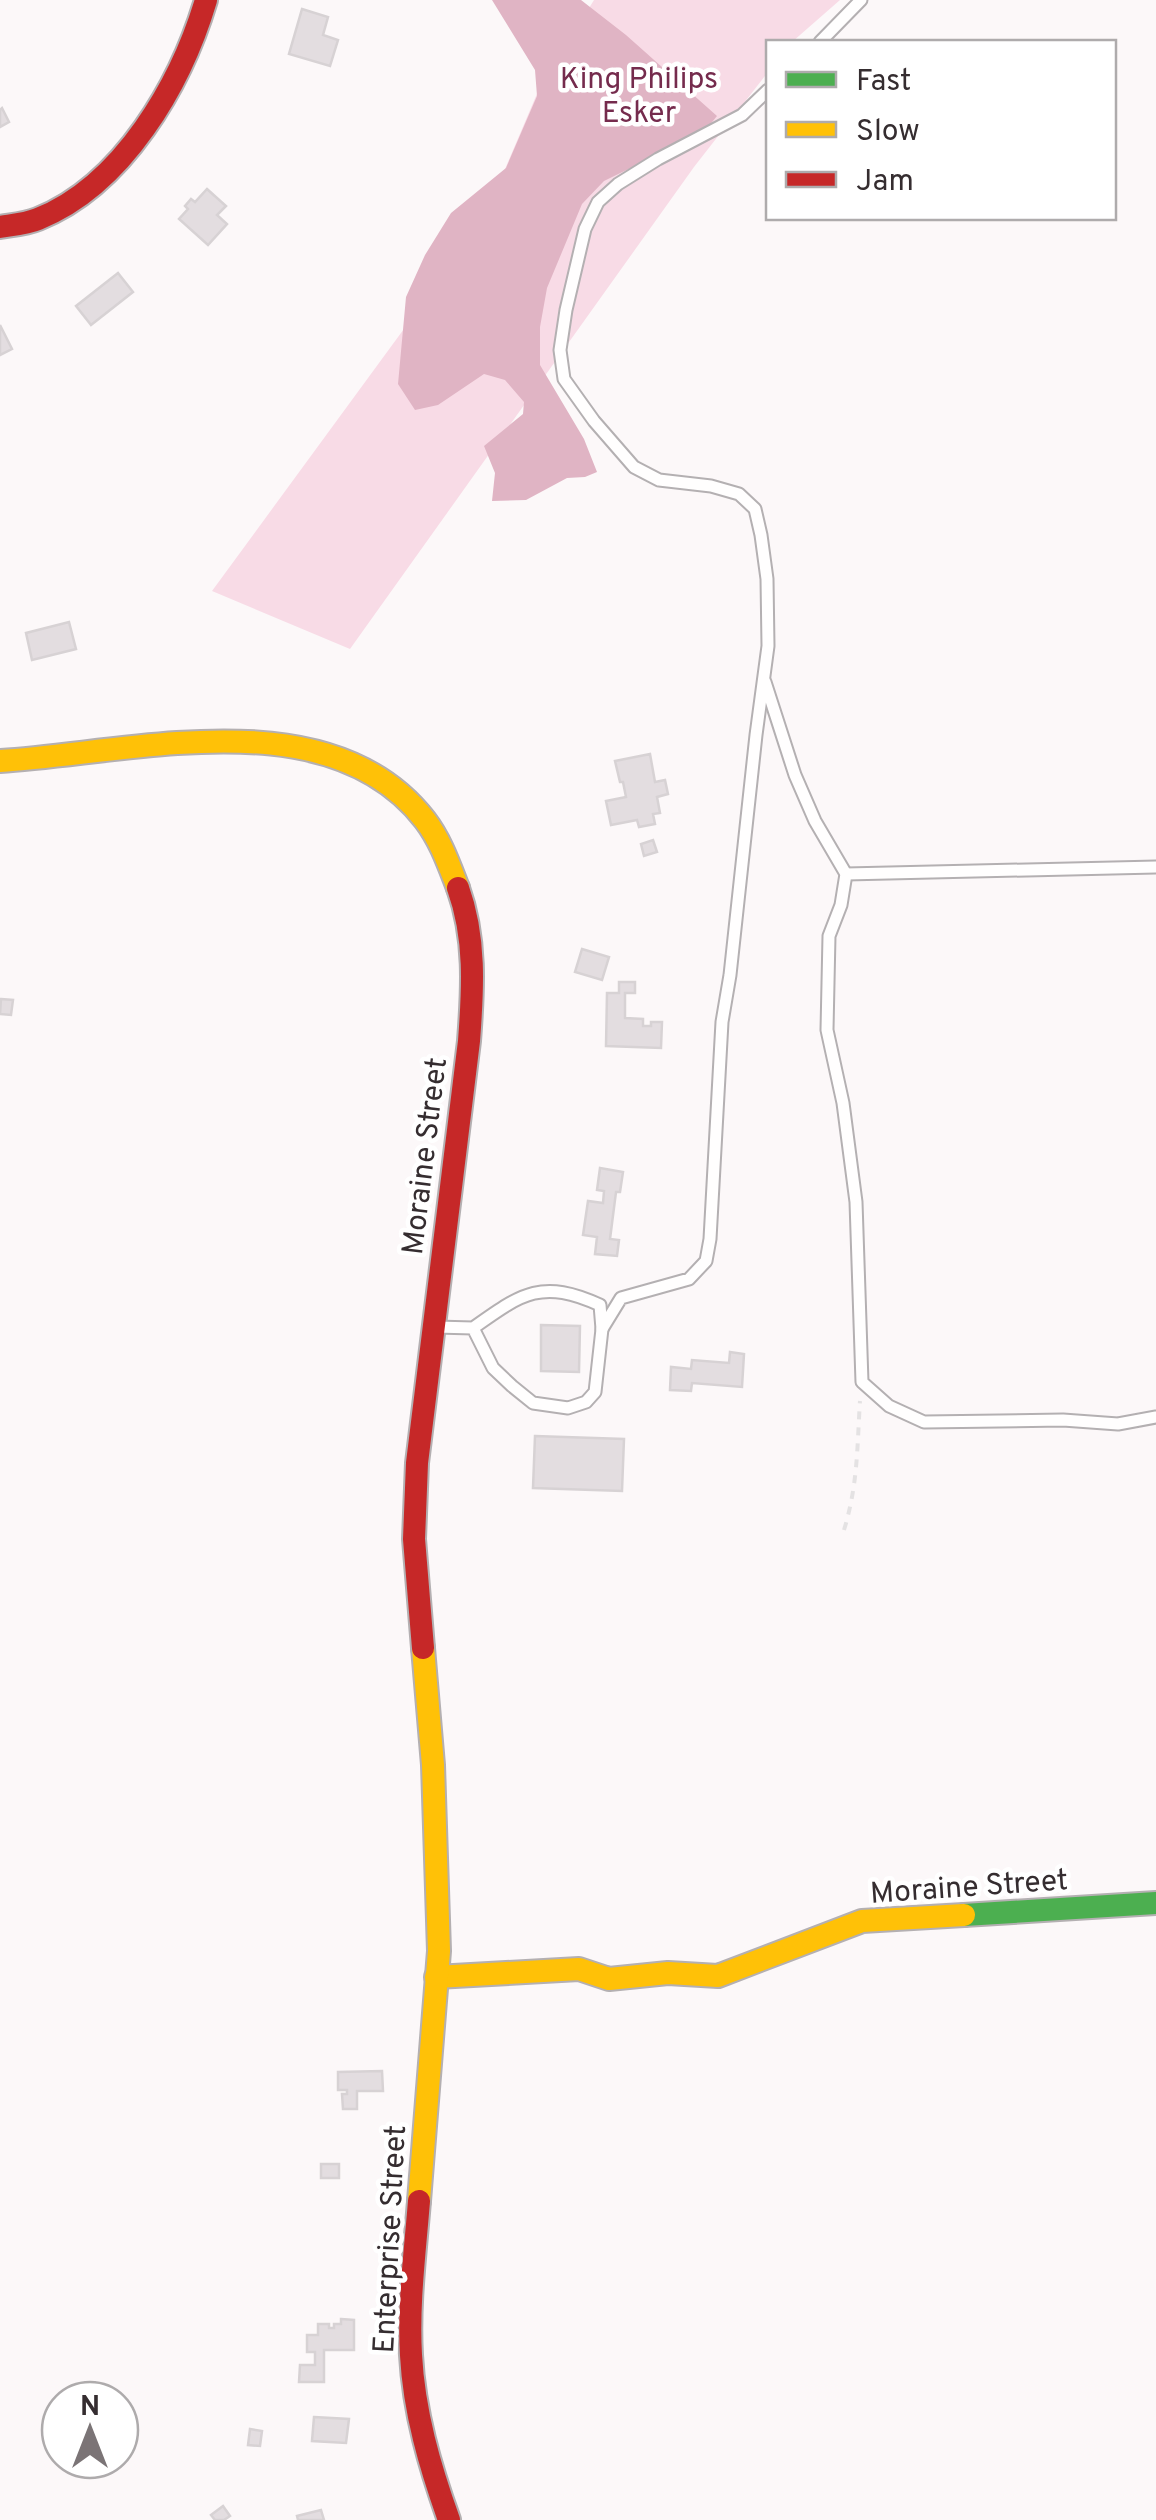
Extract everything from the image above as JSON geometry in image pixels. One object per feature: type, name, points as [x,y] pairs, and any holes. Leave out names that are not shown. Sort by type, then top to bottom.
[{"type":"main road","points":[[0,228],[40,220],[67,206],[100,180],[164,101],[206,0]]},
{"type":"main road","name":"Moraine Street","points":[[0,760],[221,742],[290,745],[320,752],[377,775],[417,809],[434,832],[456,878],[472,956],[469,1041],[419,1432],[414,1508],[414,1558],[432,1738],[437,1966],[579,1969],[609,1979],[668,1973],[718,1976],[862,1922],[1156,1903]]},
{"type":"main road","name":"Enterprise Street","points":[[437,1966],[410,2344],[414,2390],[429,2465],[449,2520]]},
{"type":"lane","points":[[822,40],[860,0]]},
{"type":"lane","points":[[602,1328],[621,1298],[689,1279],[706,1261],[722,1022],[768,646],[767,579],[755,509],[739,494],[711,486],[659,480],[634,467],[564,379],[560,350],[578,256],[598,202],[658,159],[742,115],[766,92]]},
{"type":"lane","points":[[764,678],[795,775],[814,820],[846,874],[829,936],[827,1030],[843,1103],[856,1202],[862,1382],[889,1406],[924,1422],[1063,1420],[1118,1424],[1156,1417]]},
{"type":"lane","points":[[846,874],[1156,867]]},
{"type":"lane","points":[[432,1326],[473,1328],[513,1300],[545,1290],[580,1296],[600,1305],[602,1328],[595,1392],[586,1402],[568,1408],[533,1403],[493,1368],[473,1328]]},
{"type":"path","points":[[844,1530],[859,1461],[862,1382]]},
{"type":"green space","name":"King Philips Esker","points":[[594,0],[840,0],[794,40],[766,40],[766,75],[694,167],[350,649],[212,591],[483,221],[539,89]]},
{"type":"shaded area","points":[[492,0],[581,0],[717,116],[704,132],[604,181],[582,204],[547,288],[540,327],[540,365],[584,439],[597,472],[567,478],[526,500],[492,501],[495,473],[484,446],[523,414],[524,402],[505,380],[484,374],[438,405],[415,410],[398,384],[406,297],[425,255],[451,213],[506,168],[537,96],[535,70]]},
{"type":"building","points":[[302,9],[328,17],[323,35],[338,40],[330,66],[289,54]]},
{"type":"building","points":[[0,110],[9,122],[0,127]]},
{"type":"building","points":[[207,189],[226,206],[217,215],[227,224],[208,245],[179,219],[191,199],[195,202]]},
{"type":"building","points":[[118,273],[133,292],[91,325],[76,306]]},
{"type":"building","points":[[0,325],[12,349],[0,355]]},
{"type":"building","points":[[69,622],[76,649],[32,660],[26,633]]},
{"type":"building","points":[[650,754],[655,782],[665,780],[668,794],[657,797],[660,813],[653,814],[655,824],[639,827],[637,820],[611,825],[606,801],[626,797],[615,761]]},
{"type":"building","points":[[653,840],[657,852],[644,856],[641,844]]},
{"type":"building","points":[[582,949],[609,957],[602,980],[575,972]]},
{"type":"building","points":[[619,982],[635,982],[635,993],[625,993],[625,1018],[643,1019],[643,1026],[662,1022],[661,1048],[606,1046],[607,993],[619,993]]},
{"type":"building","points":[[1,999],[13,1000],[11,1015],[0,1014]]},
{"type":"building","points":[[600,1168],[623,1172],[620,1192],[616,1192],[610,1239],[619,1240],[617,1256],[595,1254],[597,1237],[583,1235],[588,1201],[603,1203],[604,1191],[597,1190]]},
{"type":"building","points":[[541,1325],[580,1326],[579,1372],[541,1371]]},
{"type":"building","points":[[730,1352],[744,1354],[742,1387],[692,1383],[691,1391],[670,1390],[671,1367],[691,1369],[692,1360],[729,1363]]},
{"type":"building","points":[[535,1436],[624,1439],[622,1491],[533,1488]]},
{"type":"building","points":[[382,2071],[383,2091],[357,2091],[357,2109],[343,2109],[342,2094],[347,2094],[347,2090],[338,2090],[338,2072]]},
{"type":"building","points":[[321,2164],[339,2164],[339,2178],[321,2178]]},
{"type":"building","points":[[341,2319],[354,2320],[354,2350],[324,2350],[324,2382],[299,2382],[300,2365],[315,2365],[315,2352],[307,2352],[307,2335],[318,2335],[318,2324],[334,2328],[334,2324],[341,2324]]},
{"type":"building","points":[[314,2417],[349,2419],[346,2443],[312,2441]]},
{"type":"building","points":[[250,2429],[262,2431],[260,2446],[248,2445]]},
{"type":"building","points":[[223,2506],[230,2516],[215,2520],[211,2515]]},
{"type":"building","points":[[321,2510],[324,2520],[298,2520],[297,2516]]},
{"type":"traffic: fast","points":[[964,1915],[1156,1903]]},
{"type":"traffic: slow","points":[[0,761],[226,741],[284,745],[337,758],[385,782],[425,820],[458,888]]},
{"type":"traffic: slow","points":[[419,2201],[439,1951],[433,1765],[423,1648]]},
{"type":"traffic: slow","points":[[436,1977],[579,1969],[609,1979],[668,1973],[718,1976],[862,1921],[964,1915]]},
{"type":"traffic: jam","points":[[0,227],[33,221],[69,203],[122,157],[164,97],[206,0]]},
{"type":"traffic: jam","points":[[423,1648],[414,1539],[417,1463],[472,1002],[470,945],[458,888]]},
{"type":"traffic: jam","points":[[419,2201],[411,2355],[424,2439],[449,2520]]}]
